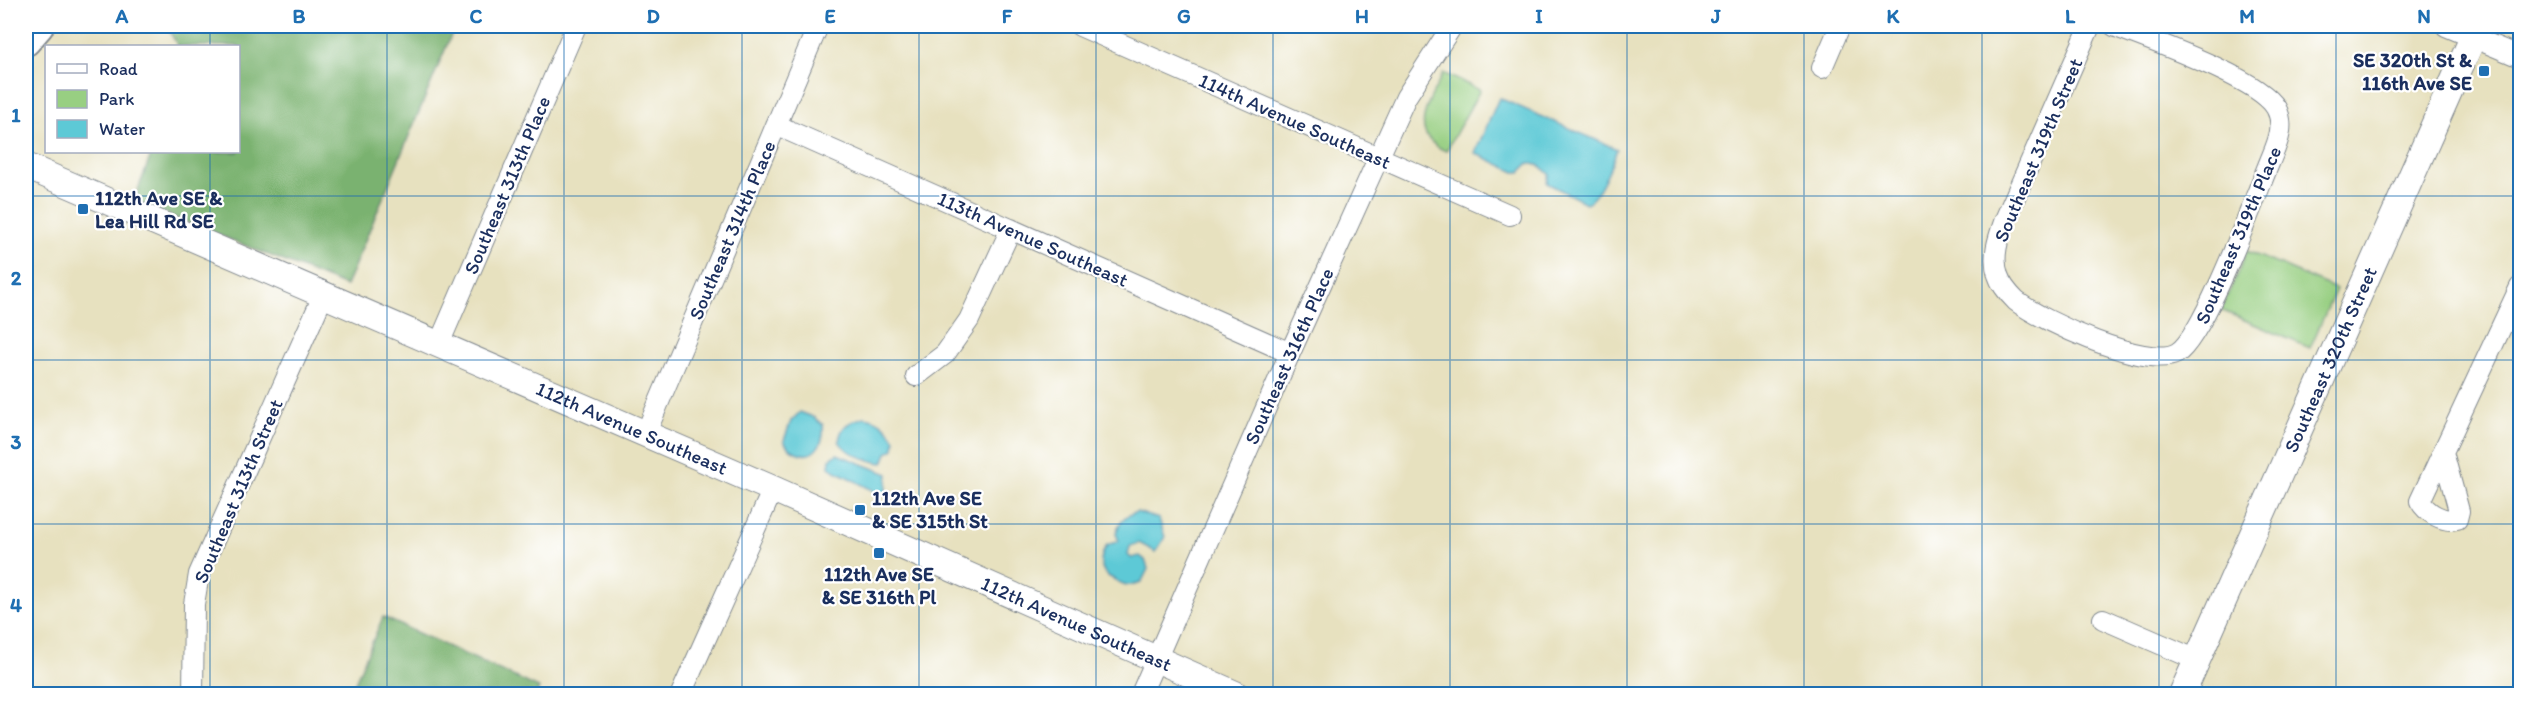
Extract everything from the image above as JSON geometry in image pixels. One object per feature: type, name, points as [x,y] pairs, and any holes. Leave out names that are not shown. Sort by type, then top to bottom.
[{"type":"main road","points":[[26,41],[39,26]]},
{"type":"street","name":"Southeast 313th Place","points":[[439,344],[576,26]]},
{"type":"street","name":"Southeast 314th Place","points":[[645,435],[818,26]]},
{"type":"street","name":"114th Avenue Southeast","points":[[1080,26],[1510,215]]},
{"type":"street","name":"Southeast 316th Place","points":[[1141,694],[1290,353],[1380,159],[1406,97],[1452,26]]},
{"type":"street","points":[[1822,68],[1840,26]]},
{"type":"street","name":"Southeast 319th Street","points":[[2090,26],[2004,222],[1996,250],[1998,276],[2015,300],[2063,326],[2134,355],[2164,357],[2176,353]]},
{"type":"street","name":"Southeast 319th Place","points":[[2114,26],[2232,76],[2264,95],[2276,109],[2280,132],[2270,161],[2203,319],[2187,345],[2176,353]]},
{"type":"street","points":[[2446,26],[2475,31],[2520,57]]},
{"type":"street","name":"Southeast 320th Street","points":[[2182,694],[2475,31]]},
{"type":"street","name":"113th Avenue Southeast","points":[[776,125],[1290,353]]},
{"type":"street","name":"112th Avenue Southeast","points":[[26,166],[773,489],[1235,694]]},
{"type":"street","points":[[916,376],[945,354],[969,320],[1011,229]]},
{"type":"street","points":[[2443,452],[2520,286]]},
{"type":"street","name":"Southeast 313th Street","points":[[194,694],[194,604],[199,574],[323,296]]},
{"type":"street","points":[[681,694],[773,489]]},
{"type":"street","points":[[2103,619],[2197,660]]},
{"type":"green space","points":[[166,26],[455,26],[346,286],[134,201],[152,153],[240,153],[240,45],[177,45]]},
{"type":"green space","points":[[1443,73],[1480,90],[1446,151],[1426,136],[1424,126],[1427,106]]},
{"type":"green space","points":[[2247,251],[2336,289],[2310,348],[2221,310]]},
{"type":"green space","points":[[383,617],[539,688],[536,694],[350,694]]},
{"type":"water","points":[[1499,98],[1617,149],[1604,180],[1591,200],[1586,203],[1547,183],[1549,174],[1540,166],[1529,163],[1520,172],[1515,172],[1475,153]]},
{"type":"water","points":[[800,412],[813,417],[823,425],[820,444],[817,449],[807,454],[794,451],[784,440],[791,421]]},
{"type":"water","points":[[864,417],[882,424],[895,440],[894,449],[887,453],[883,463],[852,453],[839,441],[847,425]]},
{"type":"water","points":[[837,454],[888,474],[886,492],[880,494],[829,467],[830,459]]},
{"type":"water","points":[[1137,512],[1159,519],[1165,537],[1156,552],[1139,543],[1130,546],[1128,555],[1131,558],[1140,556],[1145,560],[1148,569],[1141,583],[1127,585],[1105,573],[1101,565],[1102,557],[1107,545],[1119,541],[1116,534],[1121,523]]},
{"type":"place","name":"SE 320th St & 116th Ave SE","points":[[2484,71]]},
{"type":"place","name":"112th Ave SE & Lea Hill Rd SE","points":[[83,209]]},
{"type":"place","name":"112th Ave SE & SE 315th St","points":[[860,510]]},
{"type":"place","name":"112th Ave SE & SE 316th Pl","points":[[879,553]]}]
